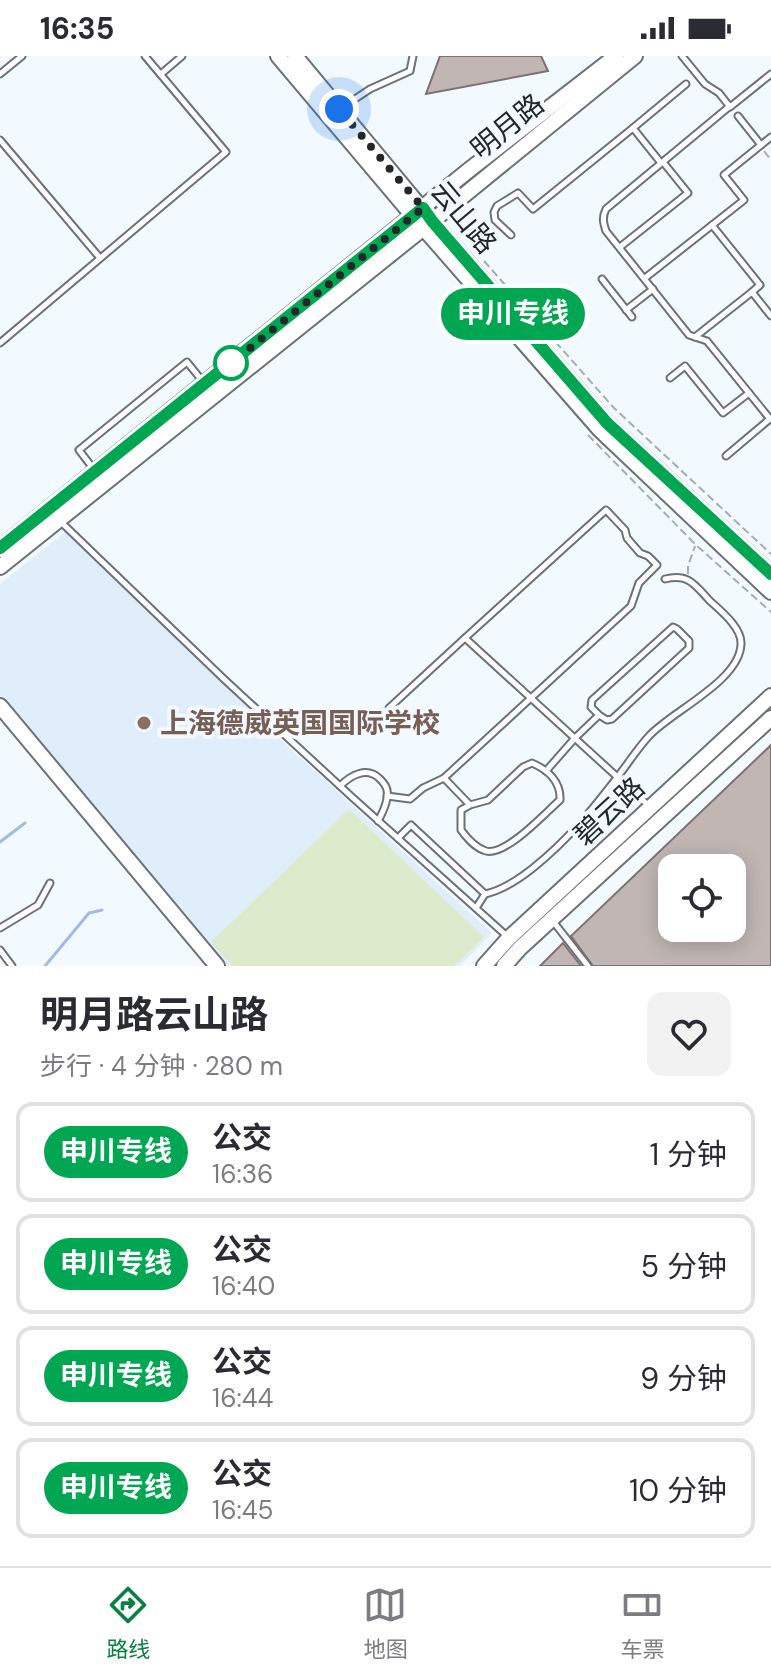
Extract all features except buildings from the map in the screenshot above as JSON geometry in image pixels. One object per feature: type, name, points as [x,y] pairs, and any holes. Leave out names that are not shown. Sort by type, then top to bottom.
[{"type":"street","name":"云山路","points":[[278,56],[418,212],[600,430],[771,592]]},
{"type":"street","name":"云山路","points":[[295,56],[418,212]]},
{"type":"street","name":"明月路","points":[[0,548],[616,56]]},
{"type":"street","name":"明月路","points":[[0,567],[635,56]]},
{"type":"street","name":"云山路","points":[[428,224],[607,423],[771,574]]},
{"type":"street","name":"碧云路","points":[[484,966],[509,938],[771,696]]},
{"type":"street","points":[[0,706],[217,966]]},
{"type":"street","name":"碧云路","points":[[504,966],[551,919],[771,718]]},
{"type":"lane","points":[[0,74],[22,56]]},
{"type":"lane","points":[[0,343],[226,152],[145,56]]},
{"type":"lane","points":[[161,74],[182,56]]},
{"type":"lane","points":[[339,109],[370,89],[410,71],[413,56]]},
{"type":"lane","points":[[682,56],[705,84],[719,93],[730,106]]},
{"type":"lane","points":[[726,456],[770,418],[707,341],[689,335],[606,231],[602,216],[606,209],[771,74]]},
{"type":"lane","points":[[511,235],[495,220],[497,206],[518,193],[533,209],[686,84]]},
{"type":"lane","points":[[738,116],[760,146]]},
{"type":"lane","points":[[620,247],[688,193],[633,128]]},
{"type":"lane","points":[[645,278],[744,200],[724,175],[771,137]]},
{"type":"lane","points":[[0,140],[100,258]]},
{"type":"lane","points":[[695,337],[760,285],[712,225]]},
{"type":"lane","points":[[602,279],[632,317]]},
{"type":"lane","points":[[626,310],[653,289]]},
{"type":"lane","points":[[752,292],[771,316]]},
{"type":"lane","points":[[95,472],[79,450],[187,362],[205,384]]},
{"type":"lane","points":[[670,378],[685,366],[723,413],[749,393]]},
{"type":"lane","points":[[387,796],[410,799],[423,788],[444,778],[631,606],[639,583],[657,565],[640,553],[627,538],[625,530],[606,510],[389,708],[389,715],[401,726],[406,725]]},
{"type":"lane","points":[[59,520],[225,680],[509,938]]},
{"type":"lane","points":[[476,908],[485,894],[517,881],[569,837],[648,736],[674,713],[710,689],[737,660],[742,643],[737,630],[721,611],[688,579],[681,576],[665,579]]},
{"type":"lane","points":[[673,627],[689,641],[689,648],[612,719],[607,720],[599,715],[591,707],[592,700],[673,627]]},
{"type":"lane","points":[[465,638],[652,808]]},
{"type":"lane","points":[[546,771],[599,715]]},
{"type":"lane","points":[[532,763],[546,771],[561,790],[560,800],[500,849],[483,850],[461,830],[461,810],[470,805],[488,800],[523,767],[532,763]]},
{"type":"lane","points":[[340,786],[359,773],[367,772],[381,780],[388,792],[378,821]]},
{"type":"lane","points":[[444,778],[470,805]]},
{"type":"lane","points":[[398,838],[411,825],[485,894]]},
{"type":"lane","points":[[0,928],[38,905],[50,883]]},
{"type":"lane","points":[[551,919],[588,966]]},
{"type":"lane","points":[[0,950],[12,966]]},
{"type":"path","points":[[760,146],[771,160]]},
{"type":"path","points":[[478,255],[614,408],[771,554]]},
{"type":"path","points":[[688,579],[688,566],[695,544]]},
{"type":"shaded area","name":"上海德威英国国际学校","points":[[65,532],[293,751],[492,933],[460,966],[228,966],[0,695],[0,584]]},
{"type":"green space","points":[[349,809],[484,937],[454,966],[232,966],[211,942]]},
{"type":"waterway","points":[[0,842],[25,823]]},
{"type":"waterway","points":[[45,966],[89,913],[102,910]]},
{"type":"bus line","name":"申川专线","points":[[0,548],[423,208],[607,423],[771,574]]},
{"type":"place","name":"上海德威英国国际学校","points":[[144,723]]},
{"type":"route","points":[[231,363],[224,369],[423,208],[339,109]]}]
